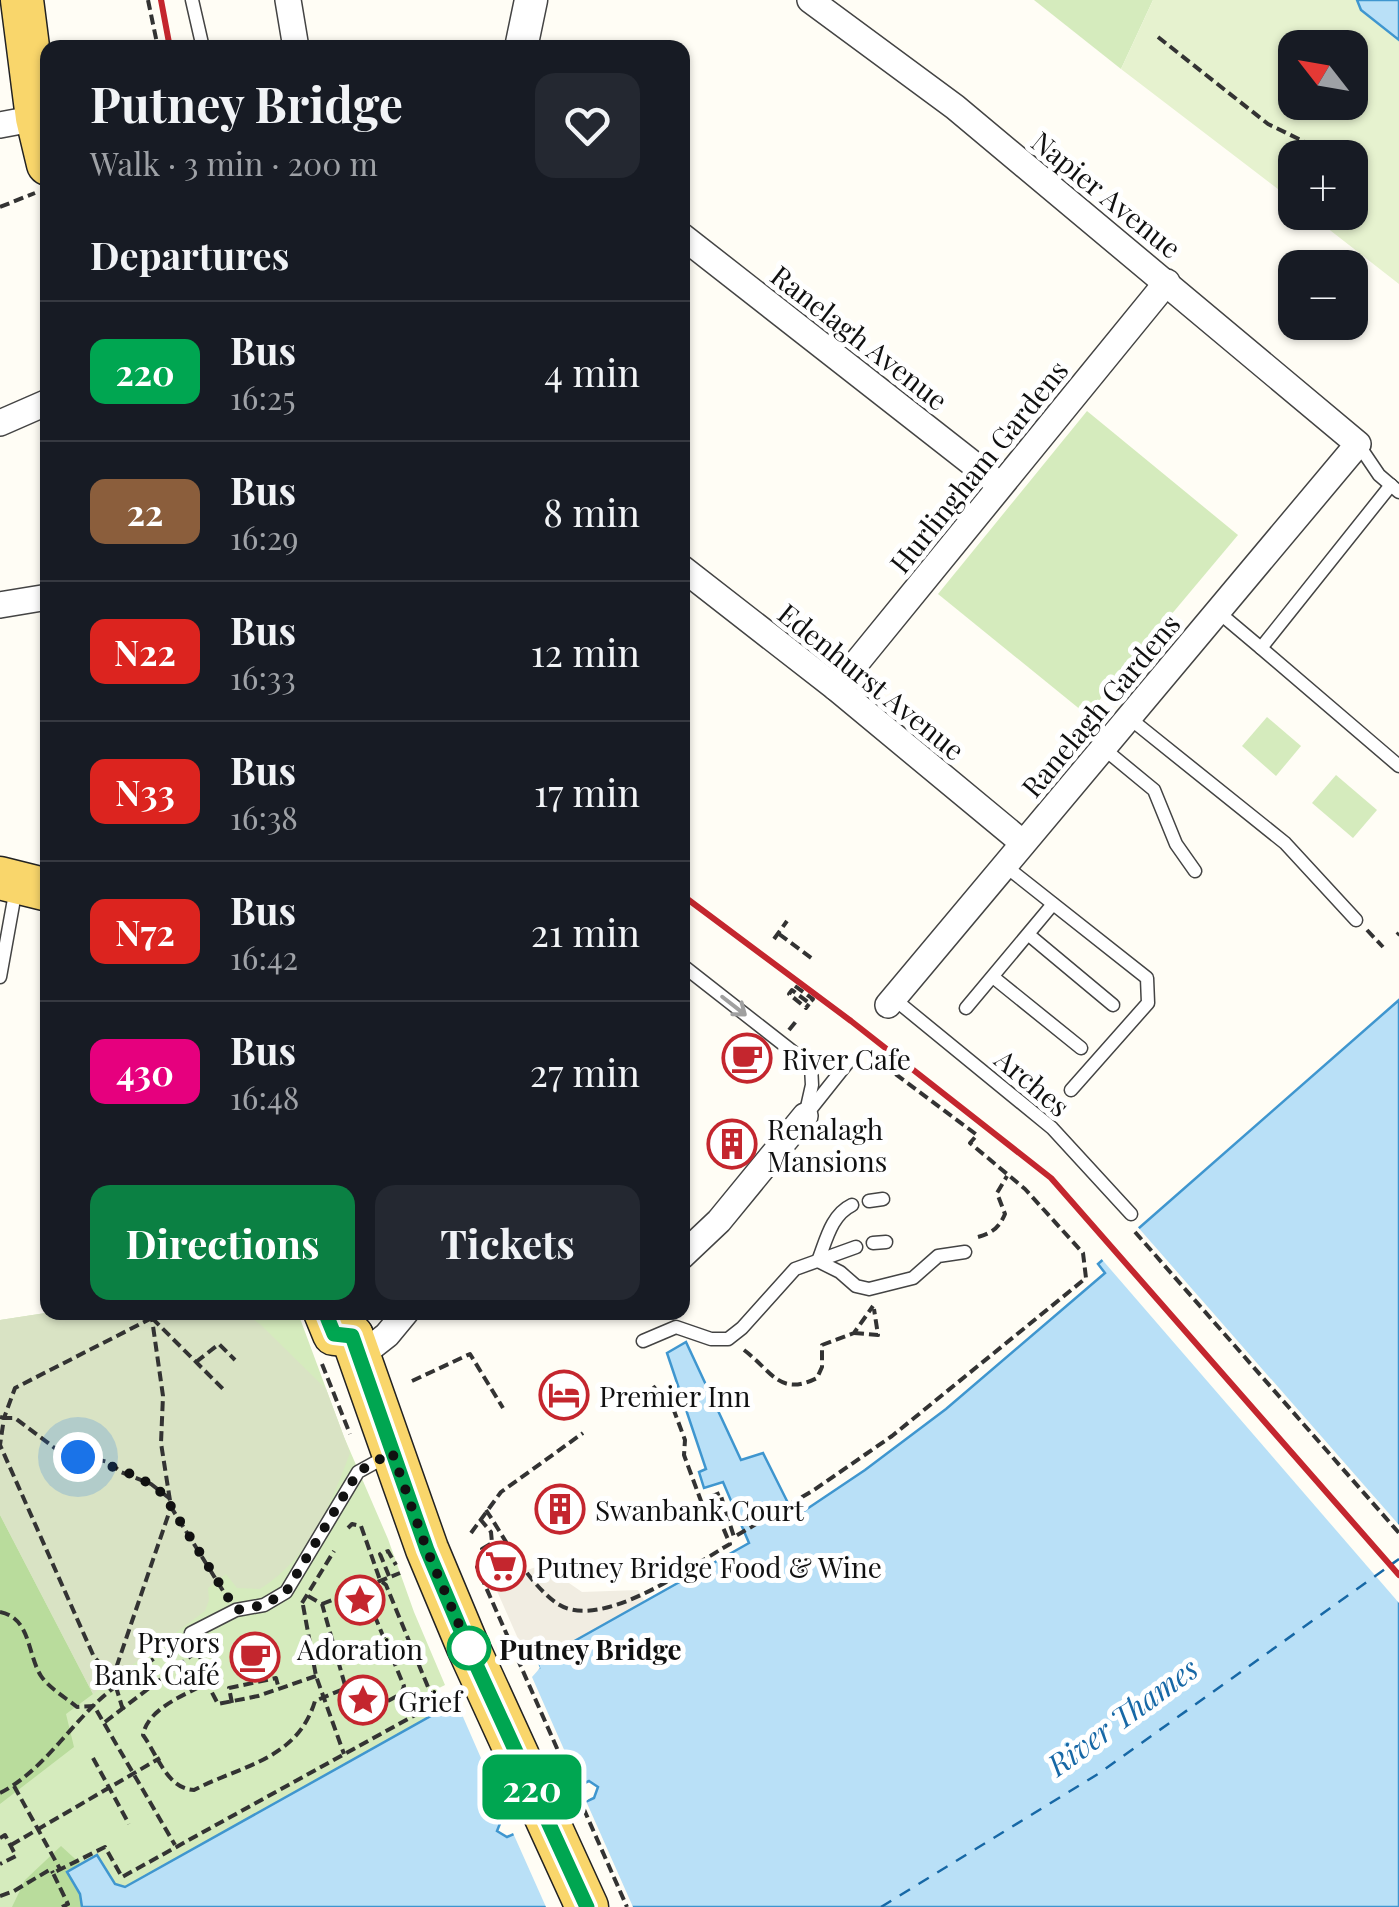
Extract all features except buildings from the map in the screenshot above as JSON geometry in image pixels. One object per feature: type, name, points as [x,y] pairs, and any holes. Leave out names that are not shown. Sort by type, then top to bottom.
[{"type":"main road","points":[[22,0],[28,120],[40,146]]},
{"type":"main road","points":[[344,1334],[374,1450],[427,1550],[496,1662],[587,1907]]},
{"type":"street","points":[[288,0],[295,40]]},
{"type":"street","points":[[523,40],[531,0]]},
{"type":"street","name":"Napier Avenue","points":[[810,0],[893,58],[1358,444]]},
{"type":"street","name":"Ranelagh Avenue","points":[[690,242],[1000,485]]},
{"type":"street","name":"Hurlingham Gardens","points":[[836,688],[1167,282]]},
{"type":"street","points":[[0,423],[40,406]]},
{"type":"street","name":"Ranelagh Gardens","points":[[890,1002],[1358,444]]},
{"type":"street","name":"Edenhurst Avenue","points":[[690,574],[836,688],[1022,843]]},
{"type":"street","points":[[0,606],[40,598]]},
{"type":"street","points":[[690,1248],[718,1221],[805,1116]]},
{"type":"street","points":[[344,1334],[387,1335],[399,1320]]},
{"type":"lane","points":[[192,0],[201,40]]},
{"type":"lane","points":[[1262,648],[1395,489],[1379,475],[1358,444]]},
{"type":"lane","points":[[1217,611],[1399,766]]},
{"type":"lane","points":[[1128,717],[1286,843],[1356,920]]},
{"type":"lane","points":[[1102,748],[1154,790],[1176,844],[1194,871]]},
{"type":"lane","points":[[1004,864],[1147,978],[1148,1003],[1071,1090]]},
{"type":"lane","points":[[0,976],[22,883]]},
{"type":"lane","points":[[966,1008],[1053,904]]},
{"type":"lane","points":[[1029,935],[1113,1006]]},
{"type":"lane","points":[[690,971],[811,1066],[812,1085],[805,1116]]},
{"type":"lane","points":[[993,977],[1081,1048]]},
{"type":"lane","name":"Arches","points":[[890,1002],[1052,1128],[1131,1214]]},
{"type":"lane","points":[[805,1116],[849,1061]]},
{"type":"lane","points":[[818,1261],[833,1223],[844,1208],[852,1205]]},
{"type":"lane","points":[[643,1341],[676,1327],[711,1339],[728,1339],[795,1269],[856,1246]]},
{"type":"lane","points":[[818,1261],[856,1286],[869,1289],[913,1278],[938,1256],[966,1252]]},
{"type":"lane","points":[[191,1633],[236,1610],[264,1605],[286,1592],[374,1450]]},
{"type":"path","points":[[148,0],[156,40]]},
{"type":"path","points":[[1158,36],[1268,124],[1299,140]]},
{"type":"path","points":[[0,207],[40,190]]},
{"type":"path","points":[[788,921],[777,936],[814,960]]},
{"type":"path","points":[[796,986],[813,999],[809,1004]]},
{"type":"path","points":[[728,1540],[892,1436],[1086,1278],[1083,1253],[1008,1175],[970,1143],[976,1135],[858,1046],[862,1040]]},
{"type":"path","points":[[966,1252],[974,1238],[992,1233],[1001,1224],[1005,1214],[998,1193],[1008,1175]]},
{"type":"path","points":[[1134,1230],[1399,1534]]},
{"type":"path","points":[[728,1339],[780,1383],[791,1387],[817,1378],[822,1367],[822,1345],[854,1333],[878,1335],[869,1289]]},
{"type":"path","points":[[854,1333],[874,1309]]},
{"type":"path","points":[[113,1677],[94,1657],[0,1445],[2,1418],[15,1388],[143,1320]]},
{"type":"path","points":[[153,1320],[163,1396],[161,1444],[171,1507],[236,1610]]},
{"type":"path","points":[[157,1320],[226,1392]]},
{"type":"path","points":[[344,1334],[374,1450]]},
{"type":"path","points":[[196,1362],[218,1344],[235,1360]]},
{"type":"path","points":[[412,1382],[470,1354],[503,1408]]},
{"type":"path","points":[[653,1386],[673,1408],[701,1501],[720,1492],[734,1536]]},
{"type":"path","points":[[2,1418],[15,1418],[56,1450],[108,1462],[121,1472],[152,1484],[169,1498]]},
{"type":"path","points":[[471,1533],[486,1510],[522,1474],[584,1434]]},
{"type":"path","points":[[486,1510],[525,1570],[556,1604],[586,1612],[641,1595],[730,1544],[710,1497]]},
{"type":"path","points":[[123,1710],[113,1677],[171,1507]]},
{"type":"path","points":[[480,1519],[491,1532],[492,1543],[482,1548],[488,1562],[477,1567],[496,1662],[627,1907]]},
{"type":"path","points":[[53,1873],[105,1847],[122,1877],[435,1704],[386,1586],[380,1580],[361,1526],[352,1524],[346,1531]]},
{"type":"path","points":[[308,1595],[336,1547]]},
{"type":"path","points":[[389,1576],[380,1554],[388,1550],[394,1566]]},
{"type":"path","points":[[322,1604],[400,1573]]},
{"type":"path","points":[[300,1590],[322,1604],[354,1710],[363,1714],[401,1694],[404,1686],[363,1588]]},
{"type":"path","points":[[302,1603],[316,1676],[344,1754]]},
{"type":"path","points":[[0,1612],[8,1613],[25,1631],[41,1676],[77,1707],[94,1706]]},
{"type":"path","points":[[0,1792],[14,1786],[114,1688],[191,1633]]},
{"type":"path","points":[[104,1722],[198,1650],[207,1683],[218,1704],[279,1690],[316,1676]]},
{"type":"path","points":[[232,1703],[230,1688],[276,1678],[279,1690]]},
{"type":"path","points":[[207,1683],[164,1706],[145,1724],[143,1734],[168,1778],[184,1790],[194,1790],[259,1763],[308,1724],[314,1702],[346,1688]]},
{"type":"path","points":[[254,1683],[258,1696]]},
{"type":"path","points":[[94,1706],[175,1845]]},
{"type":"path","points":[[92,1758],[129,1824]]},
{"type":"path","points":[[10,1845],[160,1758]]},
{"type":"path","points":[[14,1786],[60,1869]]},
{"type":"path","points":[[0,1838],[5,1834],[16,1856],[0,1864]]},
{"type":"path","points":[[0,1896],[51,1869],[68,1904],[62,1907]]},
{"type":"green space","points":[[1034,0],[1153,0],[1121,69]]},
{"type":"green space","points":[[1153,0],[1399,0],[1399,284],[1368,260],[1368,250],[1355,250],[1330,230],[1368,230],[1368,140],[1278,140],[1278,189],[1121,69]]},
{"type":"green space","points":[[1087,411],[1238,535],[1087,715],[938,594]]},
{"type":"green space","points":[[1267,717],[1301,746],[1276,776],[1242,746]]},
{"type":"green space","points":[[1336,775],[1377,810],[1353,838],[1312,803]]},
{"type":"green space","points":[[40,1314],[40,1320],[301,1320],[445,1685],[439,1688],[447,1707],[125,1887],[115,1884],[97,1855],[82,1907],[0,1907],[0,1320]]},
{"type":"green space","points":[[40,1314],[40,1320],[254,1320],[326,1389],[350,1453],[316,1529],[292,1562],[260,1589],[237,1588],[226,1574],[208,1588],[205,1611],[93,1694],[0,1515],[0,1320]]},
{"type":"green space","points":[[0,1515],[93,1694],[66,1714],[74,1747],[0,1804]]},
{"type":"green space","points":[[61,1846],[97,1879],[91,1907],[12,1907],[25,1880]]},
{"type":"shaded area","points":[[536,1567],[553,1572],[582,1592],[638,1590],[645,1602],[537,1662],[530,1647],[523,1650],[493,1582]]},
{"type":"water","points":[[1357,0],[1399,0],[1399,40],[1361,10]]},
{"type":"water","name":"River Thames","points":[[1399,1000],[1399,1907],[82,1907],[80,1894],[67,1872],[97,1855],[115,1884],[125,1887],[447,1707],[452,1705],[456,1711],[539,1668],[537,1662],[749,1543],[723,1482],[704,1488],[699,1472],[706,1469],[667,1353],[686,1342],[741,1460],[763,1453],[795,1517],[946,1409],[1105,1273],[1098,1264]],"holes":[[[589,1781],[598,1787],[594,1798],[507,1837],[497,1831],[501,1821]]]},
{"type":"pier","points":[[1136,1225],[1399,1525],[1399,1603],[1099,1256]]},
{"type":"pier","points":[[535,1657],[540,1668],[532,1677],[581,1788],[586,1788],[505,1825],[508,1820],[460,1710],[452,1705],[447,1707],[445,1702],[453,1700],[458,1705],[533,1666]]},
{"type":"pier","points":[[589,1795],[586,1801],[633,1907],[546,1907],[513,1833],[508,1831]]},
{"type":"ferry route","points":[[881,1907],[1098,1774],[1399,1559]]},
{"type":"railway","points":[[161,0],[168,40]]},
{"type":"railway","points":[[690,901],[1051,1178],[1399,1575]]},
{"type":"bus line","name":"220","points":[[328,1320],[334,1334],[352,1336],[427,1550],[587,1907]]},
{"type":"place","name":"River Cafe","points":[[747,1058]]},
{"type":"place","name":"Renalagh Mansions","points":[[732,1144]]},
{"type":"place","name":"Premier Inn","points":[[564,1395]]},
{"type":"place","name":"Swanbank Court","points":[[560,1509]]},
{"type":"place","name":"Putney Bridge Food & Wine","points":[[501,1566]]},
{"type":"place","name":"Adoration","points":[[360,1600]]},
{"type":"place","name":"Putney Bridge","points":[[469,1648]]},
{"type":"place","name":"Pryors Bank Café","points":[[255,1657]]},
{"type":"place","name":"Grief","points":[[363,1700]]},
{"type":"route","points":[[78,1457],[108,1462],[121,1472],[152,1484],[169,1498],[236,1610],[264,1605],[286,1592],[358,1472],[392,1452],[427,1550],[469,1648]]}]
